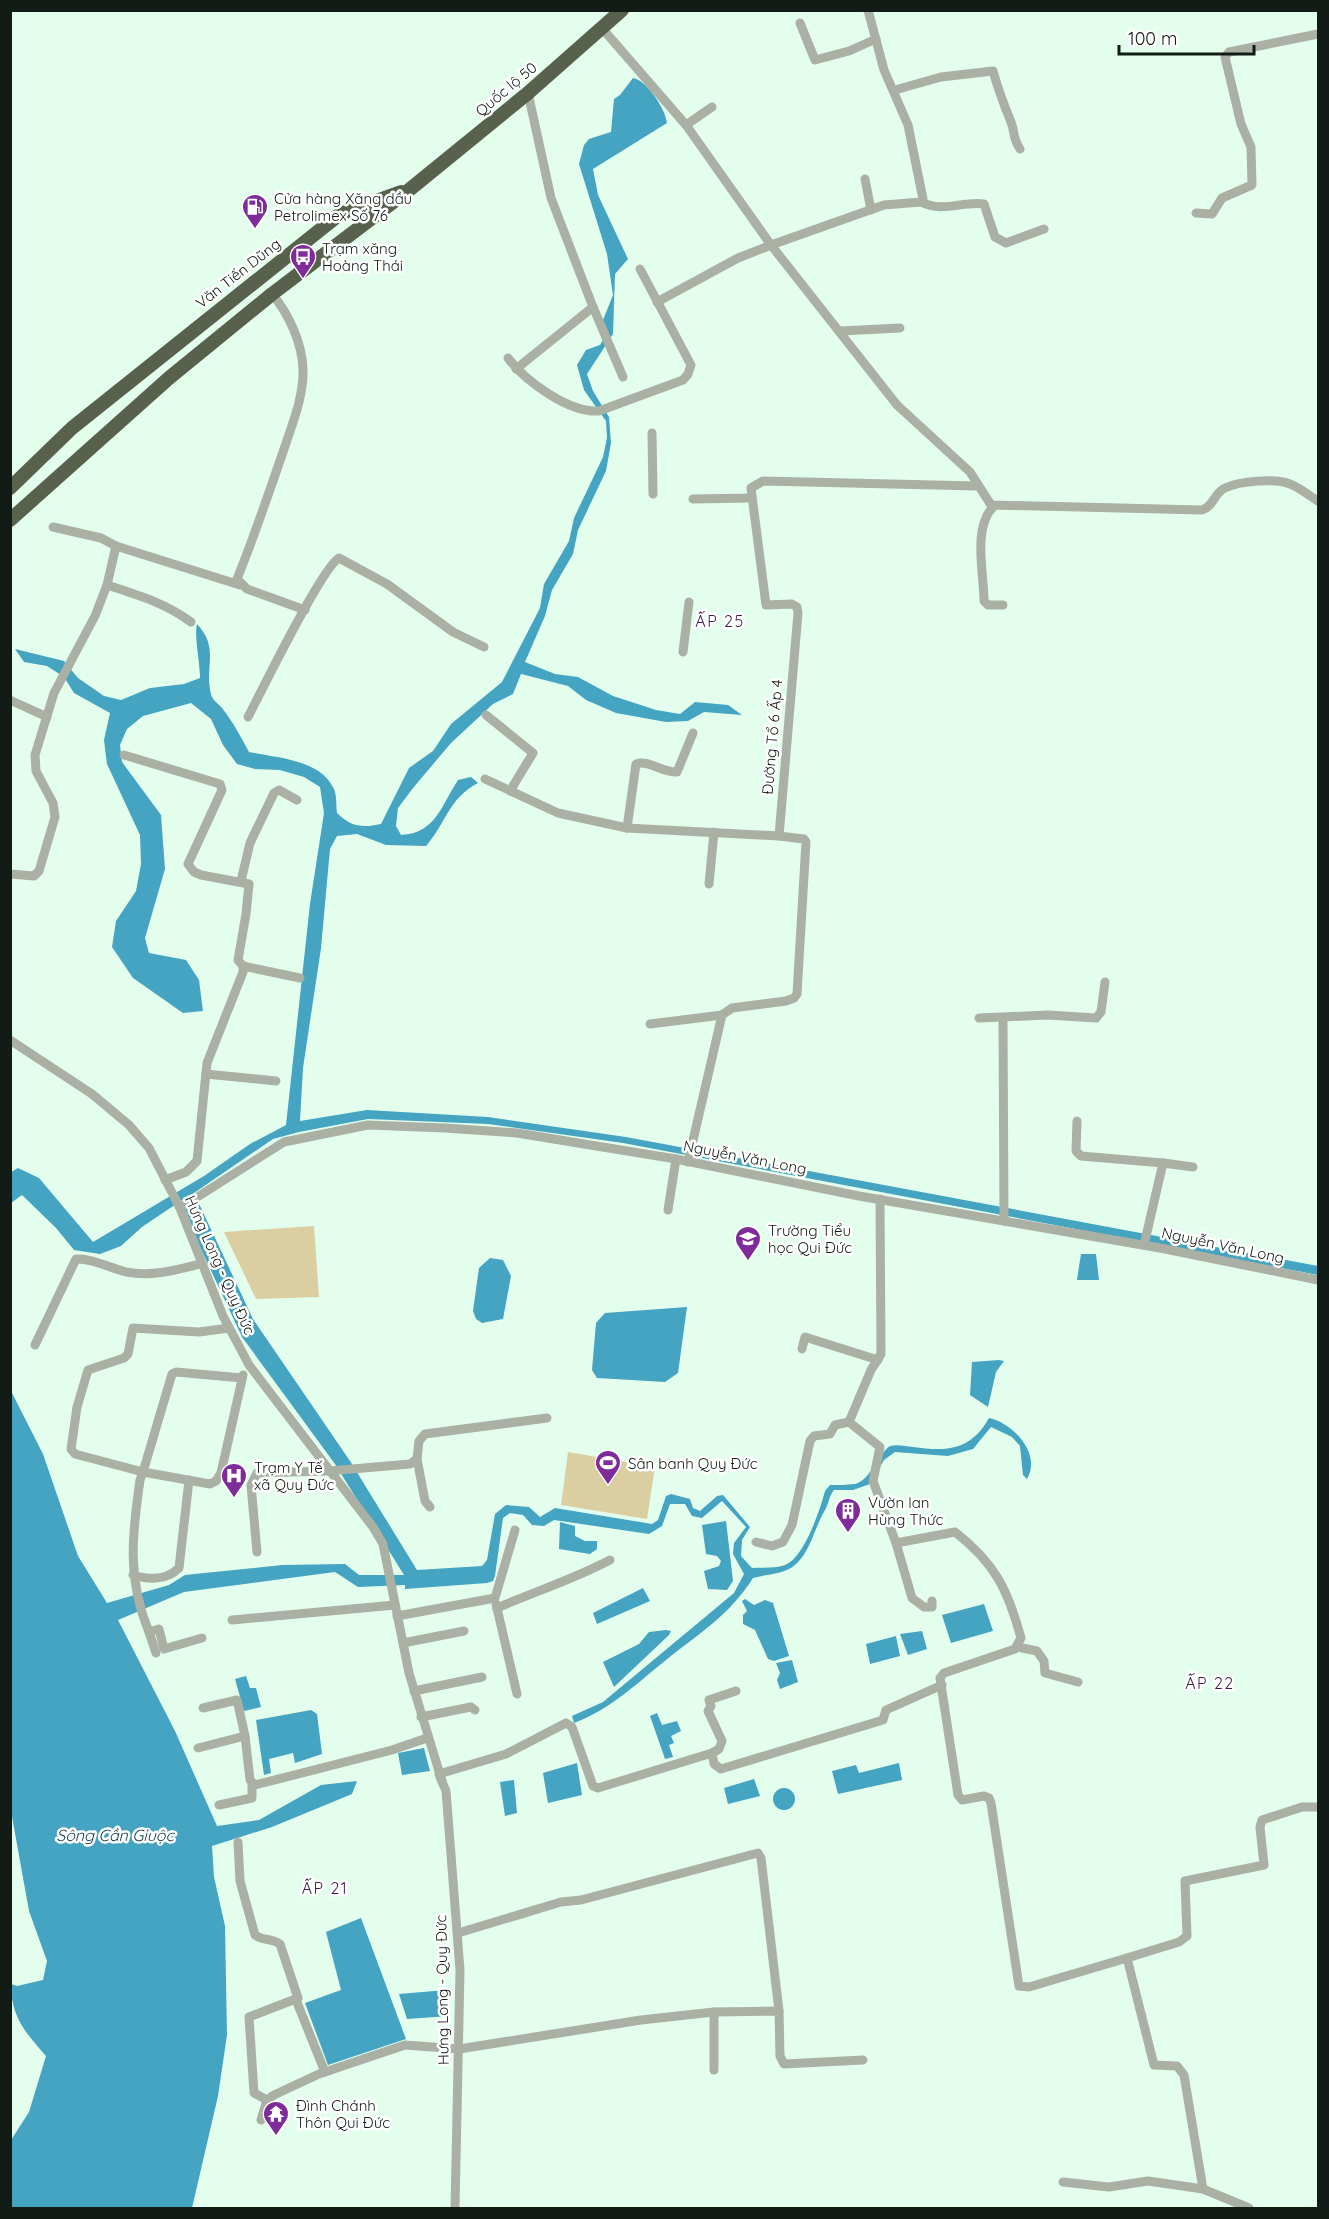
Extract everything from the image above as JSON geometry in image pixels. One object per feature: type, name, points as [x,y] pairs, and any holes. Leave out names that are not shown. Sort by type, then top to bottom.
[{"type":"highway","name":"Quốc lộ 50","points":[[409,190],[528,93],[622,10]]},
{"type":"highway","points":[[10,520],[169,378],[272,294],[409,190]]},
{"type":"highway","name":"Văn Tiến Dũng","points":[[10,488],[72,428],[340,214],[383,197],[409,190]]},
{"type":"street","points":[[868,10],[884,70],[895,90],[915,156],[925,196],[921,202]]},
{"type":"street","points":[[800,23],[814,60],[849,51],[876,39]]},
{"type":"street","points":[[601,27],[686,125],[771,245],[897,405],[970,472],[987,501],[994,506],[1202,510],[1214,502],[1223,488],[1271,482],[1287,483],[1318,501]]},
{"type":"street","points":[[1196,213],[1212,214],[1222,198],[1252,185],[1251,147],[1240,124],[1225,57],[1229,52],[1318,34]]},
{"type":"street","points":[[895,90],[941,76],[993,71],[1003,107],[1013,125],[1013,138],[1020,149]]},
{"type":"street","points":[[528,93],[551,198],[623,377]]},
{"type":"street","points":[[686,125],[712,106]]},
{"type":"street","points":[[865,179],[871,210]]},
{"type":"street","points":[[657,302],[738,258],[884,205],[921,202],[940,208],[974,203],[984,204],[995,237],[1006,243],[1044,229]]},
{"type":"street","points":[[508,358],[531,383],[585,412],[599,411],[683,380],[691,365],[640,269]]},
{"type":"street","points":[[240,585],[237,579],[291,429],[302,382],[303,368],[299,346],[286,310],[272,294]]},
{"type":"street","points":[[516,369],[594,307]]},
{"type":"street","points":[[840,331],[900,328]]},
{"type":"street","points":[[651,433],[653,494]]},
{"type":"street","points":[[693,499],[751,498],[754,484],[764,481],[977,486]]},
{"type":"street","name":"Đường Tổ 6 Ấp 4","points":[[751,498],[764,568],[766,604],[792,604],[797,607],[798,613],[779,836]]},
{"type":"street","points":[[994,506],[988,512],[983,530],[984,601],[988,605],[1003,606]]},
{"type":"street","points":[[52,527],[101,538],[116,546],[240,585],[305,610]]},
{"type":"street","points":[[10,874],[34,876],[39,871],[54,825],[53,803],[36,771],[35,755],[60,683],[95,616],[107,585],[116,546]]},
{"type":"street","points":[[248,717],[333,562],[341,558],[387,584],[453,632],[484,647]]},
{"type":"street","points":[[107,585],[144,596],[172,608],[191,622]]},
{"type":"street","points":[[683,652],[689,602]]},
{"type":"street","points":[[10,700],[47,717]]},
{"type":"street","points":[[486,715],[533,753],[510,791]]},
{"type":"street","points":[[627,828],[636,764],[644,762],[659,770],[676,772],[693,733]]},
{"type":"street","points":[[124,755],[220,784],[222,790],[189,864],[191,869],[201,875],[249,884],[238,960],[243,966],[300,978]]},
{"type":"street","points":[[485,778],[558,813],[627,828],[804,839],[807,846],[797,994],[794,998],[732,1008],[722,1015],[650,1024]]},
{"type":"street","points":[[241,881],[250,843],[274,792],[279,790],[297,800]]},
{"type":"street","points":[[709,884],[714,832]]},
{"type":"street","points":[[165,1180],[186,1172],[197,1161],[207,1063],[241,980],[243,966]]},
{"type":"street","points":[[979,1018],[1048,1015],[1098,1017],[1101,1012],[1105,982]]},
{"type":"street","points":[[688,1162],[722,1015]]},
{"type":"street","points":[[1003,1018],[1004,1221]]},
{"type":"street","name":"Hưng Long - Quy Đức","points":[[10,1040],[92,1094],[129,1125],[149,1148],[180,1207],[200,1264],[229,1328],[249,1365],[373,1527],[383,1544],[414,1691],[434,1761],[446,1791],[458,1933],[459,2049],[455,2208]]},
{"type":"street","points":[[206,1074],[276,1081]]},
{"type":"street","points":[[1077,1121],[1076,1151],[1081,1156],[1193,1167]]},
{"type":"street","name":"Nguyễn Văn Long","points":[[180,1207],[284,1142],[368,1125],[517,1133],[676,1159],[880,1199],[1144,1245],[1318,1280]]},
{"type":"street","points":[[668,1210],[676,1159]]},
{"type":"street","points":[[1144,1245],[1163,1163]]},
{"type":"street","points":[[849,1422],[871,1370],[881,1354],[880,1199]]},
{"type":"street","points":[[35,1345],[76,1259],[127,1272],[149,1274],[167,1273],[200,1264]]},
{"type":"street","points":[[229,1328],[178,1332],[135,1327],[130,1331],[128,1354],[124,1358],[88,1370],[77,1407],[71,1450],[75,1454],[143,1472],[210,1484],[216,1481],[221,1473],[242,1378],[249,1365]]},
{"type":"street","points":[[802,1349],[805,1337],[878,1360]]},
{"type":"street","points":[[156,1653],[133,1575],[132,1538],[143,1472],[172,1374],[176,1372],[242,1378]]},
{"type":"street","points":[[430,1507],[425,1501],[417,1459],[419,1441],[425,1434],[547,1418]]},
{"type":"street","points":[[756,1542],[772,1546],[783,1542],[792,1524],[810,1441],[814,1436],[830,1434],[835,1425],[849,1422],[879,1444],[880,1454],[873,1481],[896,1543],[912,1598],[924,1607],[932,1607],[932,1602]]},
{"type":"street","points":[[257,1552],[251,1485],[257,1473],[328,1471],[410,1464],[417,1459]]},
{"type":"street","points":[[133,1575],[153,1578],[170,1575],[179,1568],[189,1480]]},
{"type":"street","points":[[515,1530],[496,1603],[517,1694]]},
{"type":"street","points":[[896,1543],[955,1532],[977,1549],[993,1568],[1011,1601],[1022,1638],[1017,1647]]},
{"type":"street","points":[[397,1616],[496,1603],[563,1579],[584,1574],[610,1560]]},
{"type":"street","points":[[232,1620],[395,1605]]},
{"type":"street","points":[[149,1632],[159,1629],[164,1649],[202,1638]]},
{"type":"street","points":[[403,1643],[464,1631]]},
{"type":"street","points":[[1078,1682],[1045,1673],[1044,1661],[1037,1651],[1017,1647],[944,1673],[940,1678],[958,1795],[962,1800],[984,1796],[989,1798],[991,1803],[1018,1986],[1029,1987],[1179,1942],[1188,1936],[1183,1883],[1185,1881],[1264,1865],[1260,1827],[1265,1818],[1302,1807],[1318,1807]]},
{"type":"street","points":[[414,1691],[482,1677]]},
{"type":"street","points":[[712,1753],[717,1767],[732,1766],[882,1720],[886,1710],[942,1685]]},
{"type":"street","points":[[440,1778],[506,1754],[566,1723],[572,1727],[593,1785],[598,1788],[719,1749],[722,1742],[708,1711],[711,1706],[709,1701],[736,1691]]},
{"type":"street","points":[[203,1708],[237,1700],[245,1736],[252,1798],[219,1805]]},
{"type":"street","points":[[422,1717],[471,1707],[475,1710]]},
{"type":"street","points":[[198,1748],[245,1736]]},
{"type":"street","points":[[252,1784],[276,1782],[427,1738]]},
{"type":"street","points":[[238,1842],[240,1881],[255,1935],[262,1940],[276,1941],[280,1944],[296,2000],[325,2072]]},
{"type":"street","points":[[458,1933],[561,1902],[581,1900],[758,1853],[761,1857],[779,2011],[780,2056],[784,2064],[863,2060]]},
{"type":"street","points":[[1128,1958],[1154,2065],[1177,2066],[1184,2076],[1203,2188]]},
{"type":"street","points":[[267,2100],[254,2093],[249,2017],[256,2012],[296,2000]]},
{"type":"street","points":[[261,2120],[267,2100],[325,2072],[405,2045],[459,2049],[564,2034],[619,2023],[714,2012],[779,2011]]},
{"type":"street","points":[[714,2012],[714,2070]]},
{"type":"street","points":[[1063,2182],[1109,2187],[1148,2181],[1203,2188],[1249,2208]]},
{"type":"shaded area","points":[[314,1226],[319,1297],[256,1299],[224,1232]]},
{"type":"shaded area","name":"Sân banh Quy Đức","points":[[568,1452],[655,1467],[647,1519],[561,1505]]},
{"type":"water","name":"Sông Cần Giuộc","points":[[633,78],[644,84],[655,96],[667,123],[593,169],[598,195],[628,259],[615,274],[613,334],[587,374],[593,391],[609,417],[611,443],[606,471],[578,530],[573,554],[552,590],[545,616],[525,662],[555,674],[578,677],[613,696],[656,710],[680,714],[695,702],[728,705],[742,715],[704,712],[688,721],[666,722],[616,713],[586,700],[568,686],[521,674],[513,694],[493,704],[451,743],[398,808],[396,826],[401,835],[413,833],[430,824],[458,780],[471,777],[478,783],[460,796],[426,846],[386,845],[357,834],[337,836],[330,849],[321,948],[303,1068],[300,1121],[367,1110],[488,1117],[626,1137],[1318,1266],[1318,1275],[623,1143],[488,1124],[368,1119],[299,1132],[273,1139],[194,1193],[253,1319],[350,1461],[417,1570],[482,1566],[487,1560],[495,1514],[506,1505],[529,1507],[540,1517],[555,1508],[652,1524],[658,1520],[666,1496],[671,1494],[690,1499],[693,1508],[700,1511],[717,1496],[723,1495],[750,1527],[742,1540],[741,1556],[752,1568],[785,1565],[792,1561],[805,1544],[825,1491],[830,1485],[861,1482],[890,1446],[937,1449],[966,1443],[982,1429],[989,1418],[1007,1426],[1023,1441],[1031,1460],[1031,1469],[1027,1479],[1023,1475],[1020,1446],[1012,1437],[991,1427],[973,1449],[948,1456],[895,1452],[884,1460],[870,1484],[853,1490],[834,1490],[806,1551],[796,1564],[781,1572],[753,1578],[724,1614],[702,1632],[600,1711],[574,1723],[572,1716],[603,1702],[734,1593],[744,1574],[733,1554],[734,1543],[746,1527],[722,1501],[702,1518],[692,1516],[685,1504],[670,1504],[662,1526],[649,1534],[554,1520],[544,1526],[532,1525],[523,1515],[510,1513],[503,1518],[495,1576],[493,1581],[487,1583],[405,1589],[405,1585],[358,1587],[335,1572],[184,1592],[118,1620],[175,1731],[217,1826],[259,1820],[321,1785],[357,1781],[352,1794],[272,1827],[212,1846],[214,1877],[225,1926],[227,2035],[218,2096],[192,2208],[11,2208],[11,2140],[29,2112],[46,2056],[17,2015],[11,1984],[17,1986],[43,1980],[47,1961],[29,1911],[11,1811],[10,1389],[43,1454],[78,1556],[107,1603],[169,1585],[185,1575],[282,1565],[345,1564],[359,1575],[404,1575],[335,1464],[242,1337],[200,1247],[182,1200],[142,1227],[121,1246],[100,1254],[74,1250],[56,1228],[22,1195],[11,1203],[11,1172],[18,1168],[39,1178],[93,1242],[204,1176],[250,1144],[286,1125],[310,904],[324,813],[320,787],[304,777],[280,770],[255,769],[237,764],[223,745],[211,719],[191,703],[143,716],[127,729],[120,745],[122,762],[161,815],[165,869],[145,938],[149,953],[186,960],[199,980],[203,1011],[183,1013],[133,978],[112,947],[116,921],[136,891],[141,864],[140,835],[107,764],[104,740],[110,713],[74,693],[64,677],[47,666],[24,662],[15,649],[64,661],[78,678],[104,696],[121,700],[150,688],[184,684],[200,678],[197,624],[204,633],[210,650],[209,684],[212,696],[230,719],[249,752],[285,758],[319,771],[334,789],[337,813],[342,818],[357,825],[381,824],[409,768],[433,751],[451,724],[502,682],[540,608],[544,584],[569,541],[574,518],[603,457],[607,438],[606,421],[584,390],[577,365],[586,350],[600,345],[607,333],[603,320],[613,295],[607,254],[579,164],[584,145],[589,139],[611,132],[614,99]]},
{"type":"water","points":[[1081,1254],[1096,1254],[1099,1280],[1077,1280]]},
{"type":"water","points":[[490,1258],[503,1260],[511,1276],[503,1319],[482,1323],[476,1319],[473,1311],[479,1268]]},
{"type":"water","points":[[687,1307],[678,1373],[665,1382],[597,1378],[592,1370],[596,1323],[605,1313]]},
{"type":"water","points":[[1004,1361],[996,1372],[988,1407],[970,1395],[972,1362]]},
{"type":"water","points":[[726,1521],[733,1581],[727,1590],[708,1589],[704,1571],[719,1566],[721,1561],[717,1556],[706,1554],[702,1525]]},
{"type":"water","points":[[560,1522],[575,1526],[575,1536],[585,1541],[597,1541],[597,1549],[590,1554],[559,1549]]},
{"type":"water","points":[[643,1588],[650,1601],[597,1624],[593,1613]]},
{"type":"water","points":[[745,1599],[754,1605],[765,1600],[773,1603],[789,1656],[774,1661],[768,1659],[755,1630],[743,1624],[743,1615],[747,1611],[742,1601]]},
{"type":"water","points":[[984,1604],[993,1631],[951,1643],[942,1615]]},
{"type":"water","points":[[671,1631],[669,1635],[614,1687],[603,1662],[639,1644],[649,1632]]},
{"type":"water","points":[[922,1631],[927,1649],[908,1655],[900,1634]]},
{"type":"water","points":[[896,1636],[900,1656],[870,1664],[866,1644]]},
{"type":"water","points":[[792,1660],[798,1682],[780,1689],[777,1680],[780,1673],[776,1663]]},
{"type":"water","points":[[246,1676],[250,1688],[256,1688],[261,1707],[244,1711],[235,1679]]},
{"type":"water","points":[[311,1710],[317,1714],[322,1754],[295,1763],[293,1753],[269,1759],[271,1773],[264,1775],[256,1720]]},
{"type":"water","points":[[657,1713],[662,1725],[677,1721],[681,1731],[671,1736],[674,1743],[669,1745],[673,1757],[665,1759],[650,1716]]},
{"type":"water","points":[[424,1748],[430,1771],[402,1775],[398,1753]]},
{"type":"water","points":[[577,1763],[582,1795],[548,1803],[543,1773]]},
{"type":"water","points":[[899,1763],[902,1780],[838,1794],[832,1771],[856,1765],[859,1773]]},
{"type":"water","points":[[754,1779],[760,1796],[728,1804],[724,1788]]},
{"type":"water","points":[[514,1780],[517,1813],[505,1816],[500,1782]]},
{"type":"water","points":[[784,1788],[792,1791],[795,1799],[792,1807],[784,1810],[776,1807],[773,1799],[776,1791]]},
{"type":"water","points":[[361,1918],[406,2039],[328,2065],[305,2003],[341,1990],[326,1932]]},
{"type":"water","points":[[446,1990],[450,2016],[407,2019],[399,1994]]},
{"type":"place","name":"Cửa hàng Xăng dầu Petrolimex Số 76","points":[[255,230]]},
{"type":"place","name":"Trạm xăng Hoàng Thái","points":[[303,280]]},
{"type":"place","name":"Trường Tiểu học Qui Đức","points":[[748,1262]]},
{"type":"place","name":"Sân banh Quy Đức","points":[[608,1486]]},
{"type":"place","name":"Trạm Y Tế xã Quy Đức","points":[[234,1499]]},
{"type":"place","name":"Vườn lan Hùng Thức","points":[[848,1534]]},
{"type":"place","name":"Đình Chánh Thôn Qui Đức","points":[[276,2137]]},
{"type":"district","name":"ẤP 25","points":[[720,621]]},
{"type":"district","name":"ẤP 22","points":[[1210,1683]]},
{"type":"district","name":"ẤP 21","points":[[325,1888]]}]
